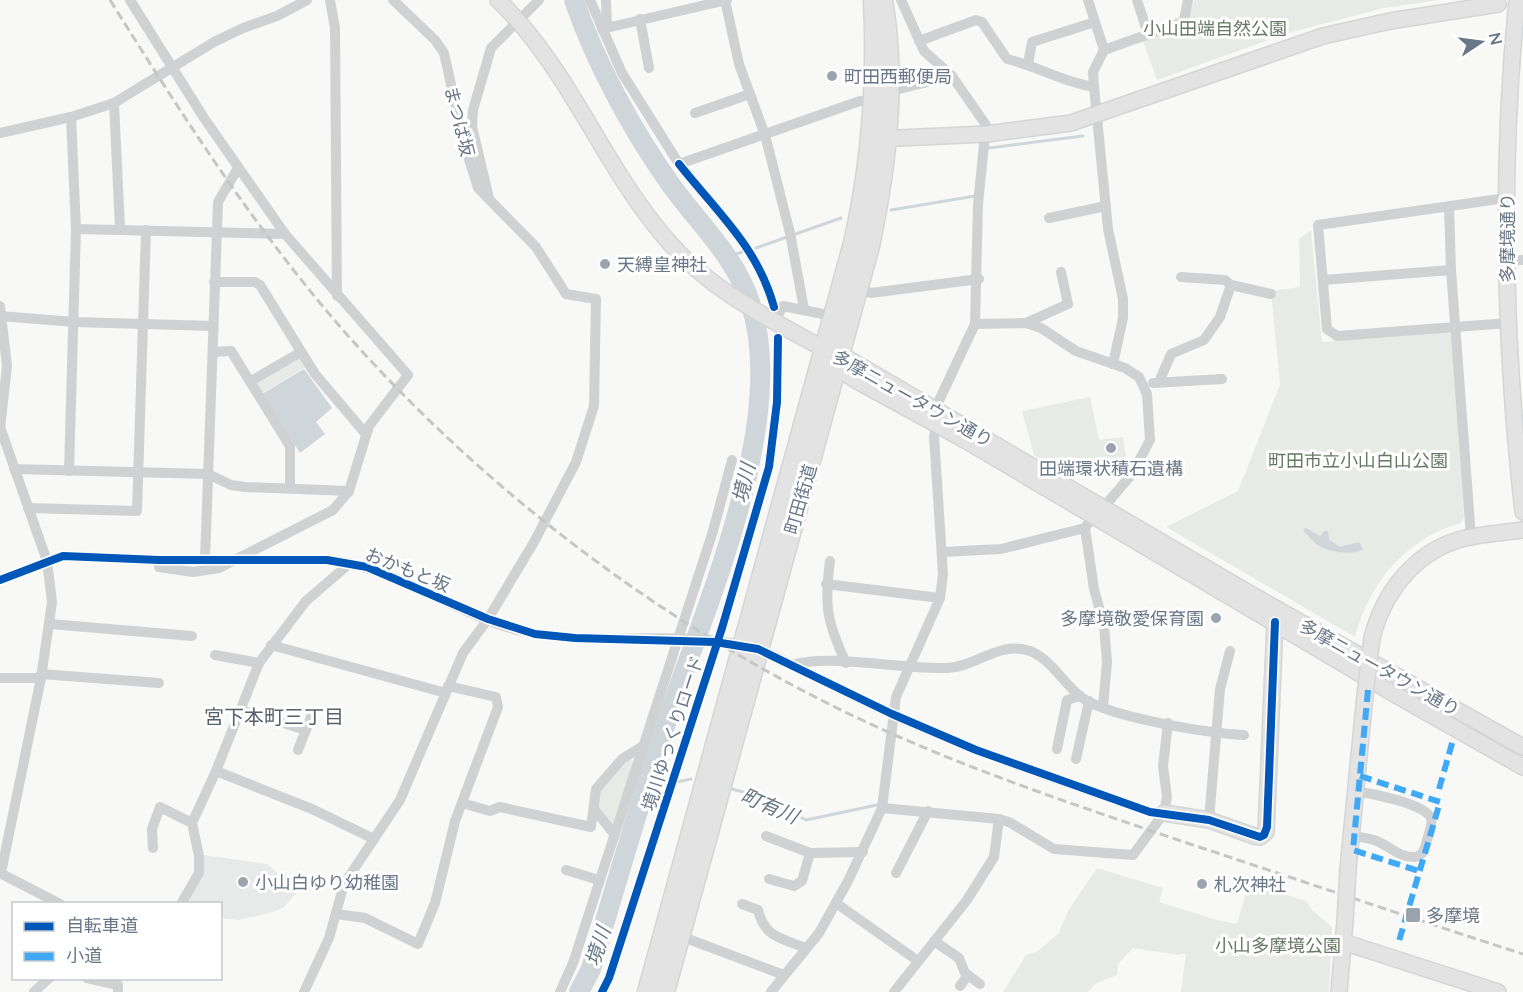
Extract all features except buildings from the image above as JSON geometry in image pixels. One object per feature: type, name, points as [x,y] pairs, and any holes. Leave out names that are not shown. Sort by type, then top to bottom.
[{"type":"main road","name":"町田街道","points":[[647,992],[672,933],[750,647],[833,357],[858,289],[875,222],[878,139],[873,100],[873,0]]},
{"type":"main road","name":"町田街道","points":[[833,357],[833,315],[891,91],[890,44],[883,0]]},
{"type":"main road","name":"町田街道","points":[[665,992],[672,933]]},
{"type":"street","points":[[130,0],[238,168],[285,234],[408,375],[365,433],[349,491],[343,501],[324,517],[219,568],[193,572],[159,567],[159,560]]},
{"type":"street","points":[[0,133],[55,118],[71,117],[114,103],[171,66],[214,42],[278,16],[307,0]]},
{"type":"street","points":[[330,0],[335,28],[337,296]]},
{"type":"street","name":"まつば坂","points":[[393,0],[435,40],[446,60],[464,143],[478,188],[536,247],[566,294],[596,298],[597,303],[594,406],[588,430],[559,497],[488,619]]},
{"type":"street","points":[[498,0],[519,21],[555,68],[652,221],[685,260],[722,290],[833,357]]},
{"type":"street","points":[[489,199],[471,119],[491,48],[539,0]]},
{"type":"street","points":[[590,0],[637,99],[680,164],[860,101],[873,100]]},
{"type":"street","points":[[604,28],[606,0]]},
{"type":"street","points":[[604,28],[726,0],[739,64],[765,135],[790,237],[804,309]]},
{"type":"street","points":[[901,0],[924,51],[952,76],[986,125],[978,204],[978,279],[975,324],[935,409]]},
{"type":"street","points":[[1088,0],[1104,50]]},
{"type":"street","points":[[1137,0],[1148,34]]},
{"type":"street","points":[[1113,364],[1123,318],[1123,299],[1112,255],[1093,72],[1104,50],[1184,20],[1188,0]]},
{"type":"street","name":"多摩境通り","points":[[1517,0],[1506,198],[1506,261],[1508,323],[1523,512]]},
{"type":"street","points":[[878,139],[986,134],[1071,123],[1323,36],[1390,21],[1498,4]]},
{"type":"street","points":[[640,19],[649,68]]},
{"type":"street","points":[[919,41],[976,20],[982,22],[1007,59],[1028,64],[1069,83],[1094,87]]},
{"type":"street","points":[[1028,64],[1032,42],[1095,22]]},
{"type":"street","points":[[891,91],[952,76]]},
{"type":"street","points":[[695,113],[750,94]]},
{"type":"street","points":[[114,103],[120,230]]},
{"type":"street","points":[[69,471],[76,229],[71,117]]},
{"type":"street","points":[[206,560],[218,202],[238,168]]},
{"type":"street","points":[[1506,198],[1318,225],[1327,329],[1337,336],[1508,323]]},
{"type":"street","points":[[1049,218],[1106,206]]},
{"type":"street","points":[[1449,206],[1451,270],[1471,537]]},
{"type":"street","points":[[76,229],[285,234]]},
{"type":"street","points":[[28,508],[137,511],[146,230]]},
{"type":"street","points":[[1506,261],[1523,260]]},
{"type":"street","points":[[1323,280],[1451,270]]},
{"type":"street","points":[[1026,323],[1068,304],[1061,272]]},
{"type":"street","points":[[1181,277],[1225,279],[1231,285],[1271,294]]},
{"type":"street","points":[[858,289],[871,292],[978,279]]},
{"type":"street","points":[[214,282],[258,283],[315,374],[365,433]]},
{"type":"street","points":[[1159,382],[1171,354],[1204,340],[1220,317],[1231,285]]},
{"type":"street","points":[[775,321],[783,306],[833,315]]},
{"type":"street","points":[[58,902],[1,873],[41,676],[52,602],[47,561],[0,428],[7,366],[0,313],[74,322],[213,326]]},
{"type":"street","points":[[942,552],[1001,549],[1094,517],[1132,474],[1150,440],[1150,415],[1144,384],[1139,377],[1113,364],[1076,351],[1041,328],[1026,323],[975,324]]},
{"type":"street","points":[[213,352],[231,351],[290,446],[290,488]]},
{"type":"street","points":[[251,381],[301,352]]},
{"type":"street","name":"多摩ニュータウン通り","points":[[833,357],[935,409],[1094,517],[1523,747]]},
{"type":"street","name":"多摩ニュータウン通り","points":[[833,357],[936,427],[965,440],[1275,622],[1396,696],[1523,767]]},
{"type":"street","points":[[1144,384],[1222,379]]},
{"type":"street","points":[[771,992],[806,948],[836,903],[863,852],[882,808],[888,773],[892,714],[908,668],[940,597],[943,574],[934,436],[936,427]]},
{"type":"street","points":[[560,992],[573,963],[678,640],[732,460]]},
{"type":"street","points":[[14,469],[208,474],[231,485],[349,491]]},
{"type":"street","points":[[1094,517],[1094,589],[1104,626],[1107,662],[1103,707]]},
{"type":"street","points":[[1339,992],[1354,791],[1372,638],[1389,596],[1409,570],[1440,548],[1471,537],[1523,530]]},
{"type":"street","name":"おかもと坂","points":[[0,580],[63,556],[159,560],[327,560],[350,563],[409,584],[488,619],[535,634],[575,638],[715,642],[750,647],[892,714],[1050,777],[1150,812],[1164,813]]},
{"type":"street","points":[[830,561],[826,584],[828,620],[846,663]]},
{"type":"street","points":[[182,902],[199,873],[199,856],[192,823],[216,771],[259,663],[306,601],[350,563]]},
{"type":"street","points":[[826,584],[940,597]]},
{"type":"street","points":[[304,992],[329,938],[344,884],[400,800],[463,653],[488,619]]},
{"type":"street","points":[[1164,813],[1209,820],[1254,836],[1260,837],[1266,832],[1275,622]]},
{"type":"street","points":[[50,624],[192,636]]},
{"type":"street","points":[[272,645],[447,689],[496,697],[498,707],[462,803],[435,903],[418,944],[365,918],[337,914]]},
{"type":"street","points":[[792,665],[808,660],[908,668],[950,668],[1008,648],[1019,648],[1044,660],[1085,699],[1103,707],[1214,734],[1244,735]]},
{"type":"street","points":[[1209,820],[1214,734],[1220,689],[1230,651]]},
{"type":"street","points":[[216,655],[259,663]]},
{"type":"street","points":[[0,678],[41,676],[159,683]]},
{"type":"street","points":[[1057,749],[1067,700],[1085,699]]},
{"type":"street","points":[[1076,759],[1085,699]]},
{"type":"street","points":[[241,710],[306,730]]},
{"type":"street","points":[[298,750],[313,712]]},
{"type":"street","points":[[882,808],[999,819],[1010,822],[1054,849],[1133,855],[1164,813],[1167,797],[1163,766],[1168,723]]},
{"type":"street","points":[[462,803],[490,811],[500,807],[591,827],[596,789],[607,773],[643,746]]},
{"type":"street","points":[[216,771],[312,809],[374,839]]},
{"type":"street","points":[[1350,836],[1370,839],[1396,853],[1414,857],[1425,849],[1432,823],[1427,813],[1419,808],[1372,793],[1354,791]]},
{"type":"street","points":[[153,848],[152,829],[160,807],[192,823]]},
{"type":"street","points":[[594,809],[614,834]]},
{"type":"street","points":[[896,873],[928,811]]},
{"type":"street","points":[[894,992],[967,900],[994,857],[999,819]]},
{"type":"street","points":[[766,836],[810,853],[863,852]]},
{"type":"street","points":[[769,879],[794,886],[802,881],[810,853]]},
{"type":"street","points":[[566,870],[599,880]]},
{"type":"street","points":[[836,903],[918,961]]},
{"type":"street","points":[[742,904],[758,910],[762,925],[768,933],[806,948]]},
{"type":"street","points":[[672,933],[784,975]]},
{"type":"street","points":[[934,941],[959,958],[960,966],[980,984]]},
{"type":"street","points":[[1343,942],[1498,992]]},
{"type":"street","points":[[960,986],[968,975]]},
{"type":"street","points":[[34,992],[48,980]]},
{"type":"street","points":[[96,980],[118,985],[118,992]]},
{"type":"shaded area","points":[[304,369],[332,408],[316,422],[325,434],[300,453],[262,394]]},
{"type":"shaded area","points":[[1306,528],[1320,536],[1324,531],[1328,531],[1329,540],[1340,547],[1359,542],[1363,549],[1348,553],[1326,549],[1318,546],[1311,539],[1303,530]]},
{"type":"shaded area","name":"小山白ゆり幼稚園","points":[[204,855],[267,864],[298,891],[283,908],[239,920],[222,918],[222,902],[186,902]]},
{"type":"green space","name":"小山田端自然公園","points":[[1194,0],[1439,0],[1384,8],[1288,33],[1157,80],[1143,41],[1186,26]]},
{"type":"green space","name":"町田市立小山白山公園","points":[[1311,230],[1322,342],[1448,332],[1452,337],[1464,517],[1461,523],[1423,540],[1393,565],[1380,581],[1370,599],[1355,637],[1166,527],[1238,491],[1280,385],[1271,291],[1300,287],[1299,239]]},
{"type":"green space","points":[[300,358],[306,367],[261,394],[256,387],[258,382]]},
{"type":"green space","points":[[1090,397],[1099,440],[1123,437],[1127,465],[1102,461],[1069,475],[1034,455],[1022,411]]},
{"type":"green space","points":[[631,759],[634,762],[612,825],[597,808],[599,789],[624,762]]},
{"type":"green space","name":"小山多摩境公園","points":[[1097,868],[1163,888],[1159,902],[1237,924],[1249,883],[1306,901],[1312,910],[1332,927],[1329,992],[1181,992],[1186,953],[1179,955],[1133,948],[1118,964],[1117,975],[1097,983],[1087,992],[1003,992],[1026,955],[1038,951],[1058,934],[1068,911]]},
{"type":"waterway","name":"境川","points":[[574,0],[604,72],[642,142],[671,185],[726,255],[743,285],[750,302],[759,349],[759,402],[751,457],[737,514],[720,571],[656,753],[591,969],[579,992]]},
{"type":"waterway","points":[[989,148],[1083,136]]},
{"type":"waterway","points":[[891,210],[975,196]]},
{"type":"waterway","points":[[756,248],[841,218]]},
{"type":"waterway","points":[[728,257],[742,252]]},
{"type":"waterway","name":"町有川","points":[[648,777],[663,782]]},
{"type":"waterway","name":"町有川","points":[[677,782],[691,779]]},
{"type":"waterway","name":"町有川","points":[[732,789],[758,796],[806,820],[877,805]]},
{"type":"railway","points":[[110,0],[223,174],[284,258],[350,338],[457,447],[574,545],[636,590],[700,632],[766,671],[876,727],[963,764],[1187,843],[1523,954]]},
{"type":"marked path","points":[[1368,690],[1353,850],[1419,871]]},
{"type":"marked path","points":[[1439,789],[1453,740]]},
{"type":"marked path","points":[[1360,776],[1440,802],[1399,941]]},
{"type":"cycle path","points":[[679,164],[746,248],[767,285],[774,307]]},
{"type":"cycle path","name":"境川ゆっくりロード","points":[[602,992],[609,978],[722,628],[769,467],[777,402],[778,338]]},
{"type":"cycle path","name":"境川ゆっくりロード","points":[[0,580],[63,556],[159,560],[327,560],[367,567],[488,619],[535,634],[575,638],[715,642],[758,649],[892,714],[976,750],[1150,812],[1209,820],[1260,837],[1264,835],[1267,827],[1275,622]]},
{"type":"place","name":"町田西郵便局","points":[[832,76]]},
{"type":"place","name":"天縛皇神社","points":[[605,264]]},
{"type":"place","name":"田端環状積石遺構","points":[[1111,448]]},
{"type":"place","name":"多摩境敬愛保育園","points":[[1216,618]]},
{"type":"place","name":"小山白ゆり幼稚園","points":[[243,882]]},
{"type":"place","name":"札次神社","points":[[1202,884]]},
{"type":"place","name":"多摩境","points":[[1413,915]]},
{"type":"district","name":"宮下本町三丁目","points":[[274,716]]}]
